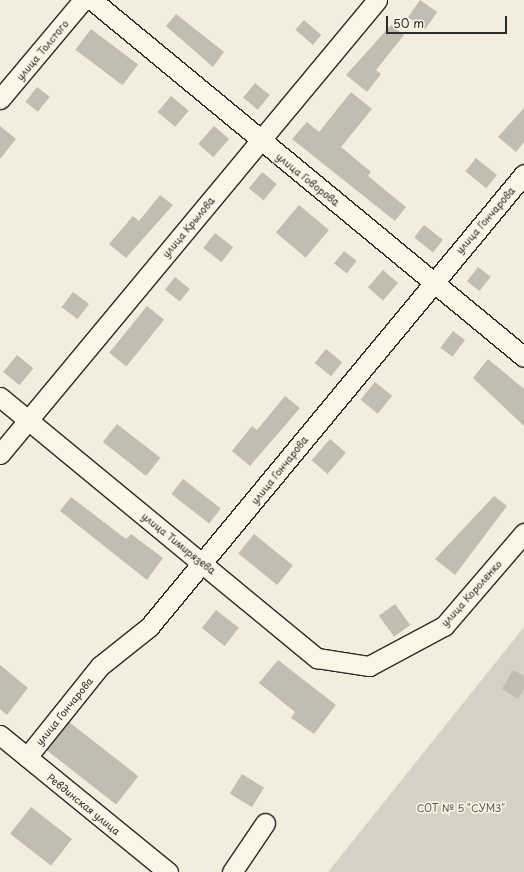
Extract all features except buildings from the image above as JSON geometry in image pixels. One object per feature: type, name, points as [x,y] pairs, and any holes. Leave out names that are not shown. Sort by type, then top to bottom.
[{"type":"street","name":"улица Толстого","points":[[0,100],[83,0]]},
{"type":"street","name":"улица Говорова","points":[[92,0],[524,357]]},
{"type":"street","name":"улица Крылова","points":[[0,454],[260,139],[377,0]]},
{"type":"street","name":"улица Гончарова","points":[[27,757],[100,666],[149,627],[433,281],[524,174]]},
{"type":"street","name":"улица Тимирязева","points":[[0,397],[317,658],[369,666]]},
{"type":"street","name":"улица Короленко","points":[[369,666],[444,626],[524,533]]},
{"type":"street","name":"Ревдинская улица","points":[[0,735],[168,872]]},
{"type":"street","points":[[232,872],[265,823]]},
{"type":"green space","name":"СОТ № 5 \"СУМЗ\"","points":[[524,627],[524,872],[328,872]]}]
